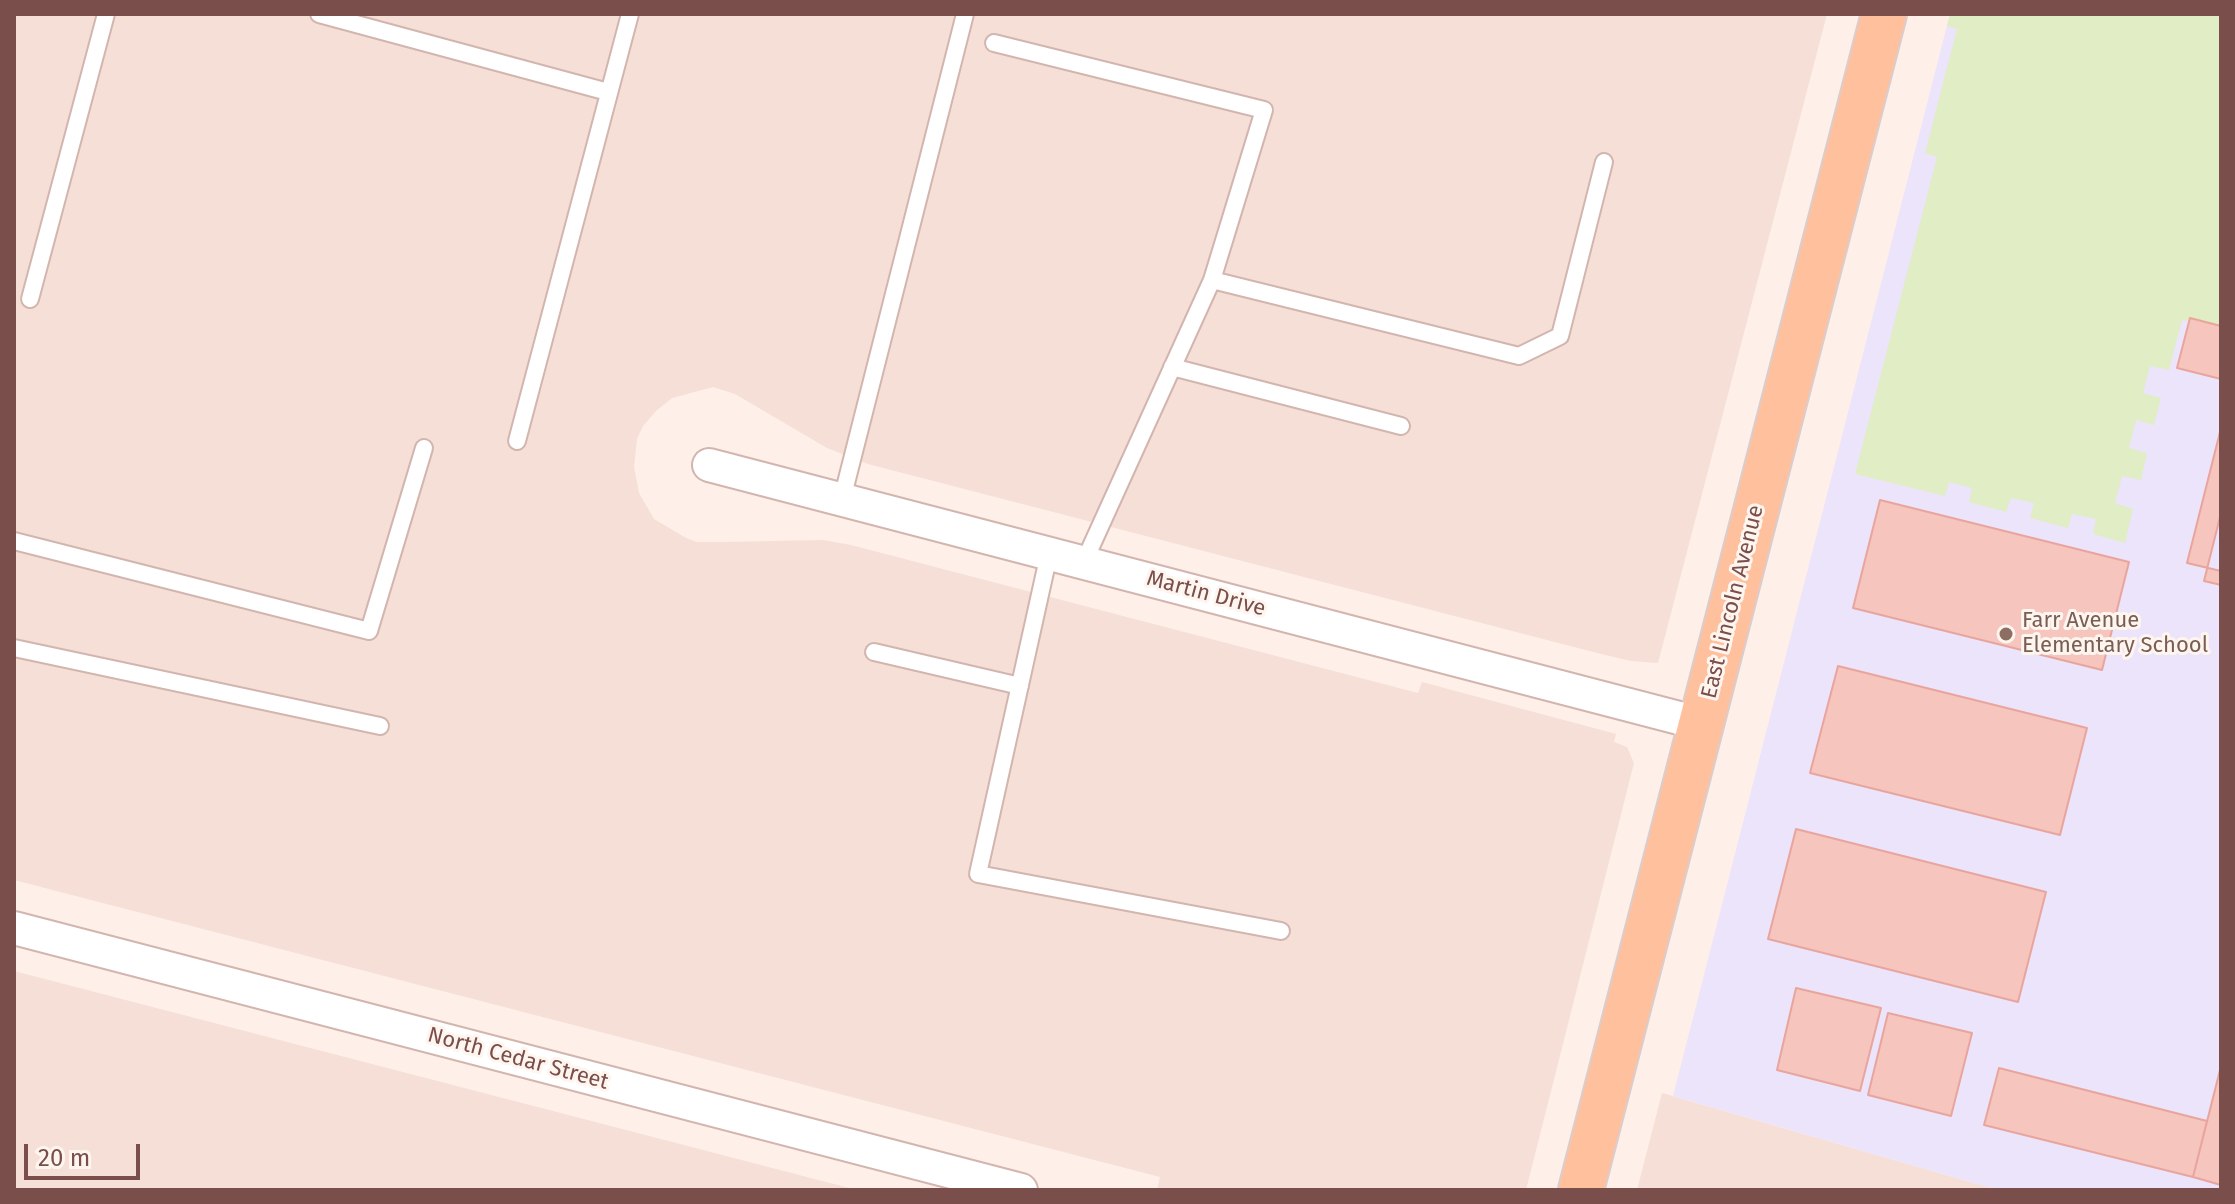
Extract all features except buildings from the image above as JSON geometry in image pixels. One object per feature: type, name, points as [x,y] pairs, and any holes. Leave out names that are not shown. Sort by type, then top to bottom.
[{"type":"main road","name":"East Lincoln Avenue","points":[[1581,1190],[1884,14]]},
{"type":"street","name":"Martin Drive","points":[[709,465],[1702,724]]},
{"type":"street","name":"North Cedar Street","points":[[14,928],[1021,1190]]},
{"type":"lane","points":[[30,299],[106,14]]},
{"type":"lane","points":[[319,14],[608,92]]},
{"type":"lane","points":[[517,441],[630,14]]},
{"type":"lane","points":[[842,499],[965,14]]},
{"type":"lane","points":[[994,43],[1264,110],[1212,280],[1084,562]]},
{"type":"lane","points":[[1212,280],[1519,356],[1560,336],[1604,162]]},
{"type":"lane","points":[[1172,367],[1401,426]]},
{"type":"lane","points":[[14,541],[369,631],[424,448]]},
{"type":"lane","points":[[1049,554],[978,874],[1281,931]]},
{"type":"lane","points":[[14,648],[380,726]]},
{"type":"lane","points":[[874,652],[1020,686]]},
{"type":"shaded area","points":[[14,14],[1827,14],[1658,663],[1605,655],[868,464],[827,448],[735,394],[713,387],[672,398],[643,426],[637,439],[634,467],[639,493],[654,519],[697,542],[823,540],[851,545],[1418,693],[1422,682],[1616,734],[1614,742],[1627,747],[1634,763],[1526,1190],[1157,1190],[1160,1177],[14,880]]},
{"type":"shaded area","name":"Farr Avenue Elementary School","points":[[1950,14],[2221,14],[2221,1190],[1998,1190],[1673,1096]]},
{"type":"shaded area","points":[[14,971],[857,1190],[14,1190]]},
{"type":"shaded area","points":[[1662,1093],[1998,1190],[1637,1190]]},
{"type":"green space","points":[[1950,14],[2221,14],[2221,326],[2182,320],[2169,370],[2150,366],[2143,393],[2161,398],[2154,425],[2136,420],[2129,448],[2147,453],[2141,480],[2122,476],[2115,503],[2133,509],[2125,543],[2093,534],[2096,519],[2072,514],[2068,528],[2030,518],[2034,503],[2011,498],[2006,512],[1969,502],[1972,488],[1949,482],[1945,496],[1855,474],[1937,157],[1925,153],[1957,29],[1947,26]]},
{"type":"place","name":"Farr Avenue Elementary School","points":[[2006,634]]}]
